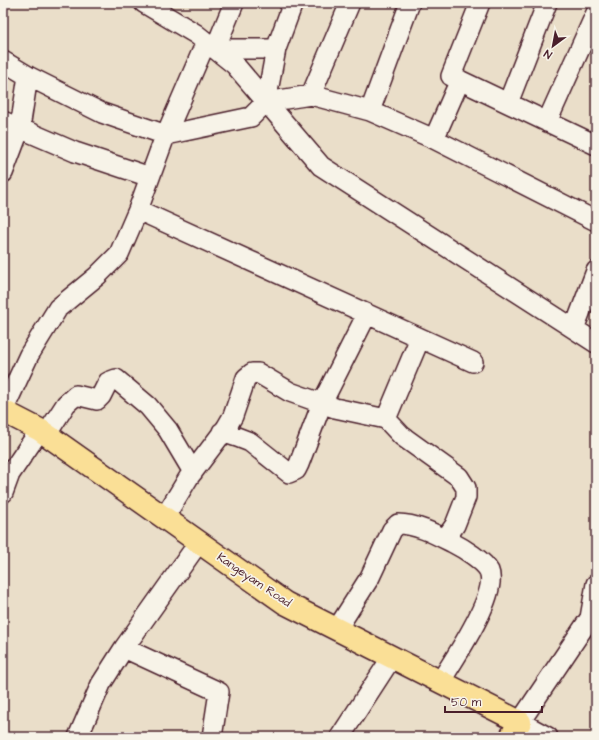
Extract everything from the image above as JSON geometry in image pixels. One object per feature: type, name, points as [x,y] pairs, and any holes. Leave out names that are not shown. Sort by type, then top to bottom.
[{"type":"main road","name":"Kangeyam Road","points":[[3,411],[43,432],[285,603],[440,682],[516,730]]},
{"type":"street","points":[[144,3],[196,34],[235,65],[321,166],[596,343]]},
{"type":"street","points":[[3,411],[29,355],[58,308],[97,276],[119,254],[138,210],[166,135],[234,3]]},
{"type":"street","points":[[3,61],[28,76],[102,113],[166,135],[251,117],[266,102],[276,49],[294,3]]},
{"type":"street","points":[[311,95],[350,3]]},
{"type":"street","points":[[370,110],[410,3]]},
{"type":"street","points":[[480,3],[451,76],[547,122],[595,143]]},
{"type":"street","points":[[508,103],[547,3]]},
{"type":"street","points":[[547,122],[596,13]]},
{"type":"street","points":[[211,46],[276,49]]},
{"type":"street","points":[[3,173],[11,125],[28,76]]},
{"type":"street","points":[[434,138],[460,80]]},
{"type":"street","points":[[266,102],[311,95],[370,110],[434,138],[596,221]]},
{"type":"street","points":[[11,125],[75,152],[150,177]]},
{"type":"street","points":[[138,210],[473,362]]},
{"type":"street","points":[[574,329],[596,271]]},
{"type":"street","points":[[222,432],[250,442],[289,473],[296,470],[322,403],[367,314]]},
{"type":"street","points":[[386,419],[420,338]]},
{"type":"street","points":[[164,518],[193,472],[233,416],[246,378],[252,373],[258,373],[290,392],[349,412],[386,419],[402,436],[459,477],[466,488],[466,497],[461,512],[445,539]]},
{"type":"street","points":[[3,493],[10,474],[66,404],[76,396],[97,400],[101,396],[108,382],[116,379],[148,406],[168,430],[193,472]]},
{"type":"street","points":[[337,629],[370,577],[392,530],[398,524],[408,524],[461,547],[481,562],[489,571],[490,581],[481,613],[440,682]]},
{"type":"street","points":[[78,737],[101,684],[124,648],[199,542]]},
{"type":"street","points":[[548,737],[516,730],[593,620],[596,584]]},
{"type":"street","points":[[124,648],[219,692],[212,737]]},
{"type":"street","points":[[340,737],[392,658]]}]
